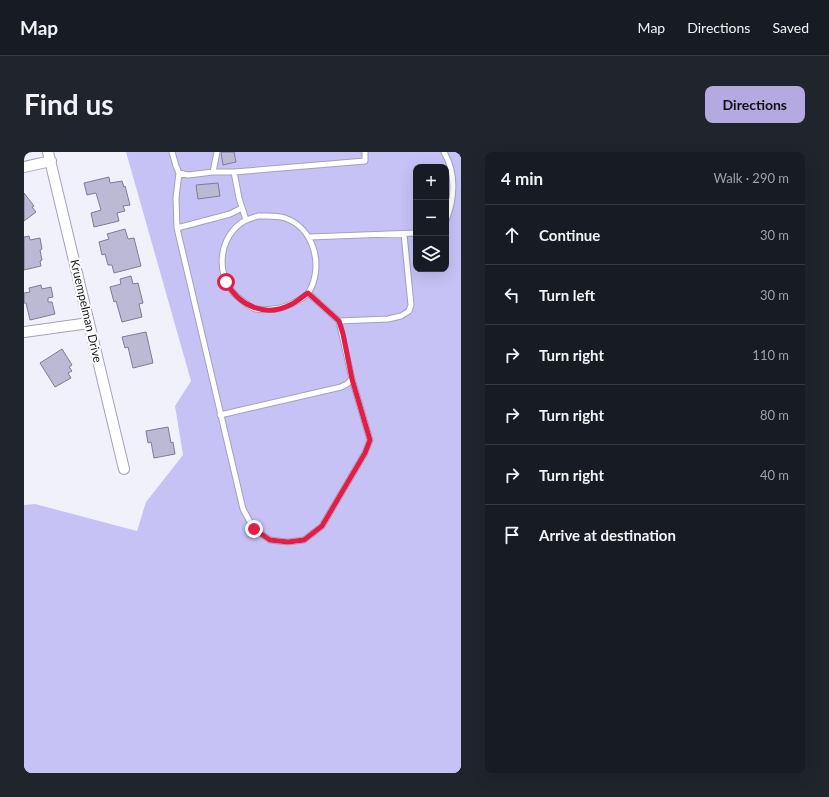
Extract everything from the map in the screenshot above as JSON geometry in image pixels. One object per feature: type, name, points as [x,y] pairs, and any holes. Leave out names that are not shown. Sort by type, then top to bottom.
[{"type":"street","points":[[24,167],[49,157]]},
{"type":"street","name":"Kruempelman Drive","points":[[49,157],[124,469]]},
{"type":"street","points":[[24,332],[89,323]]},
{"type":"lane","points":[[172,152],[179,173],[176,198],[176,228],[242,509],[254,529],[270,540],[288,542],[304,540],[322,526],[365,453],[370,440],[352,379],[339,321],[308,293]]},
{"type":"lane","points":[[214,172],[218,152]]},
{"type":"lane","points":[[179,173],[234,172],[365,161],[365,152]]},
{"type":"lane","points":[[444,152],[449,161],[454,188],[449,208]]},
{"type":"lane","points":[[234,172],[246,220]]},
{"type":"lane","points":[[176,228],[230,214],[242,208]]},
{"type":"lane","points":[[258,216],[284,217],[301,228],[309,237],[317,265],[316,274],[308,293],[292,304],[284,307],[264,310],[254,308],[235,297],[222,272],[222,254],[231,233],[240,223],[246,220],[258,216]]},
{"type":"lane","points":[[309,237],[413,233]]},
{"type":"lane","points":[[339,321],[388,319],[401,316],[409,311],[411,297],[404,234]]},
{"type":"lane","points":[[220,415],[341,387],[352,379]]},
{"type":"shaded area","points":[[126,152],[461,152],[461,773],[24,773],[24,505],[35,504],[137,531],[146,502],[183,455],[175,406],[191,381]]},
{"type":"building","points":[[221,152],[234,152],[236,162],[223,165]]},
{"type":"building","points":[[109,177],[110,183],[122,181],[124,187],[125,186],[130,205],[123,206],[125,211],[117,213],[119,221],[94,227],[91,213],[101,210],[96,193],[87,195],[84,183]]},
{"type":"building","points":[[218,183],[220,196],[198,199],[196,185]]},
{"type":"building","points":[[24,193],[34,206],[32,207],[36,212],[24,221]]},
{"type":"building","points":[[125,229],[128,239],[134,238],[141,266],[114,273],[112,265],[108,265],[105,254],[102,255],[99,242],[109,239],[107,234]]},
{"type":"building","points":[[29,236],[30,240],[40,238],[42,260],[40,261],[41,266],[24,270],[24,237]]},
{"type":"building","points":[[131,276],[133,284],[138,283],[143,303],[139,304],[142,317],[122,322],[110,287],[121,284],[120,279]]},
{"type":"building","points":[[41,285],[42,289],[51,287],[53,297],[48,298],[48,302],[52,302],[55,314],[30,320],[26,303],[24,303],[24,293],[30,292],[29,288]]},
{"type":"building","points":[[146,332],[153,363],[133,368],[128,347],[125,348],[122,337]]},
{"type":"building","points":[[62,349],[72,365],[69,367],[72,371],[68,373],[71,378],[55,387],[40,363]]},
{"type":"building","points":[[168,427],[175,454],[154,458],[151,442],[148,443],[146,431]]},
{"type":"route","points":[[226,282],[235,297],[254,308],[264,310],[284,307],[292,304],[308,293],[339,321],[352,379],[370,440],[365,453],[322,526],[304,540],[288,542],[270,540],[254,529]]}]
